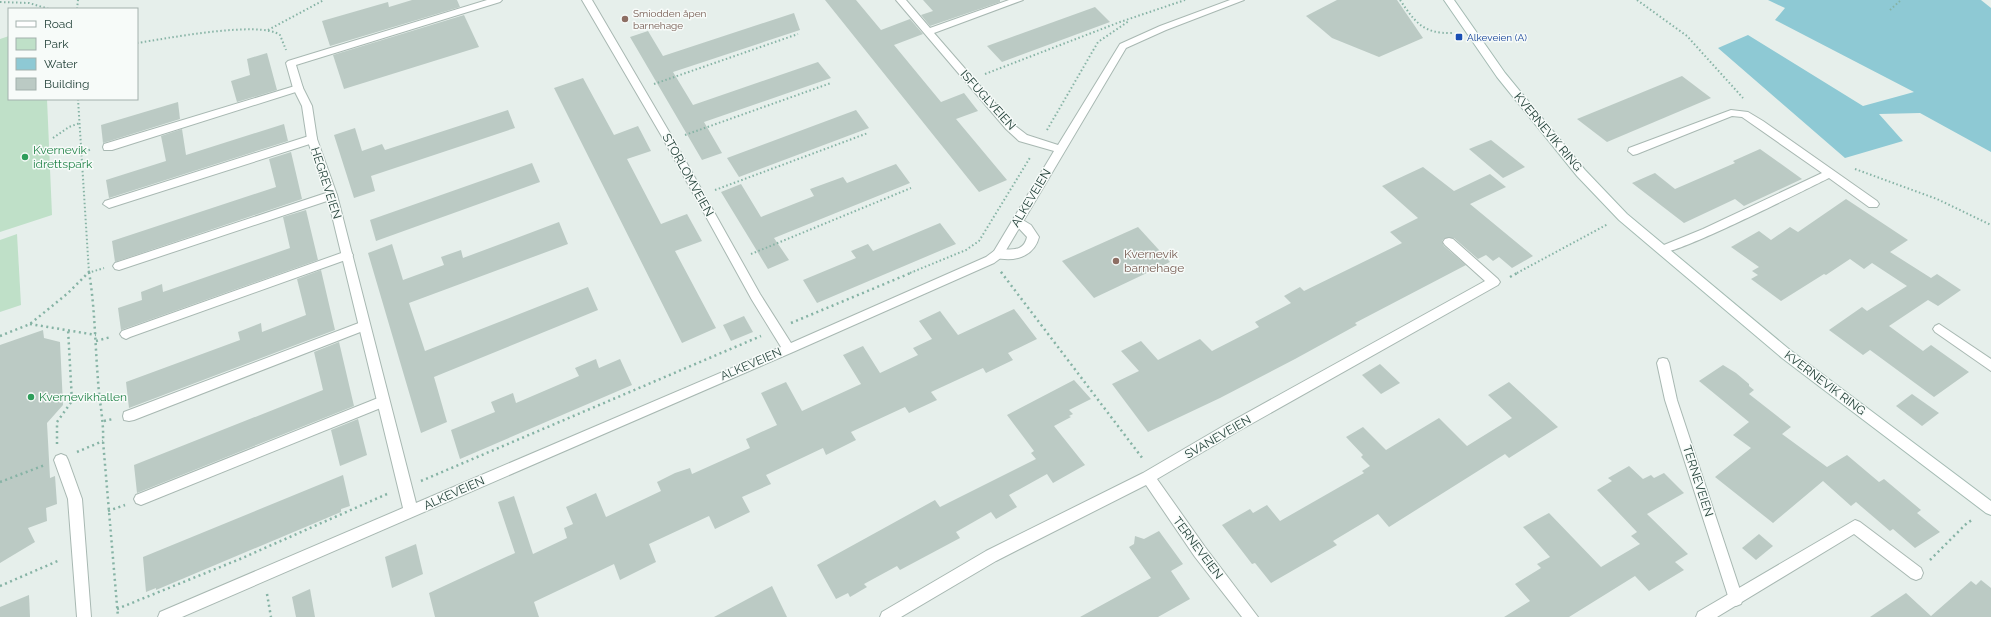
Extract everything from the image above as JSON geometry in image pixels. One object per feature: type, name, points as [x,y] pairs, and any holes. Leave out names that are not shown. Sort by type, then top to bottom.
[{"type":"street","points":[[291,63],[497,0]]},
{"type":"street","name":"STORLOMVEIEN","points":[[587,0],[669,140],[756,297],[778,329],[789,349]]},
{"type":"street","name":"ISFUGLVEIEN","points":[[901,0],[1010,126],[1024,138],[1060,149]]},
{"type":"street","points":[[928,32],[1018,0]]},
{"type":"street","name":"ALKEVEIEN","points":[[165,617],[789,349],[994,257],[1018,221],[1116,55],[1123,46],[1163,28],[1239,0]]},
{"type":"street","name":"KVERNEVIK RING","points":[[1449,0],[1501,75],[1581,173],[1623,217],[1786,354],[1991,509]]},
{"type":"street","name":"HEGREVEIEN","points":[[291,63],[298,88],[307,106],[312,139],[332,195],[411,512]]},
{"type":"street","points":[[108,146],[298,88]]},
{"type":"street","points":[[1633,151],[1709,120],[1737,113],[1751,117],[1873,204]]},
{"type":"street","points":[[109,204],[312,139]]},
{"type":"street","points":[[1663,250],[1707,232],[1829,174]]},
{"type":"street","points":[[119,266],[332,195]]},
{"type":"street","points":[[994,257],[1022,254],[1027,252],[1032,244],[1033,237],[1027,228],[1018,221]]},
{"type":"street","points":[[1449,242],[1494,282]]},
{"type":"street","points":[[126,334],[347,255]]},
{"type":"street","name":"SVANEVEIEN","points":[[887,617],[990,556],[1148,478],[1230,429],[1494,282]]},
{"type":"street","points":[[129,416],[364,326]]},
{"type":"street","points":[[1939,329],[1991,366]]},
{"type":"street","name":"TERNEVEIEN","points":[[1663,363],[1671,400],[1736,599]]},
{"type":"street","points":[[141,499],[383,401]]},
{"type":"street","points":[[61,460],[75,499],[84,617]]},
{"type":"street","name":"TERNEVEIEN","points":[[1148,478],[1200,552],[1251,617]]},
{"type":"street","points":[[1703,617],[1736,599],[1855,526],[1916,573]]},
{"type":"path","points":[[267,30],[324,0]]},
{"type":"path","points":[[117,609],[240,559],[404,487],[545,429],[966,250],[979,241],[986,232],[1098,42],[1129,21],[1185,0]]},
{"type":"path","points":[[1400,0],[1418,26],[1428,32],[1441,34],[1453,33]]},
{"type":"path","points":[[1637,0],[1687,36],[1747,102]]},
{"type":"path","points":[[1890,10],[1901,0]]},
{"type":"path","points":[[0,2],[29,3],[46,8]]},
{"type":"path","points":[[969,80],[1120,22],[1129,21]]},
{"type":"path","points":[[138,43],[247,30],[267,30],[277,32],[282,37],[291,63]]},
{"type":"path","points":[[639,89],[798,34]]},
{"type":"path","points":[[669,140],[831,83]]},
{"type":"path","points":[[78,100],[89,272],[96,334],[98,382],[104,421],[103,441],[118,617]]},
{"type":"path","points":[[53,138],[69,127],[80,123]]},
{"type":"path","points":[[700,196],[868,133]]},
{"type":"path","points":[[1853,169],[1937,199],[1991,225]]},
{"type":"path","points":[[736,260],[911,188]]},
{"type":"path","points":[[1494,282],[1509,277],[1623,217]]},
{"type":"path","points":[[994,257],[1023,299],[1110,412],[1145,462],[1148,478]]},
{"type":"path","points":[[0,336],[30,324],[68,293],[89,272]]},
{"type":"path","points":[[30,324],[96,334]]},
{"type":"path","points":[[61,460],[57,443],[57,422],[72,401],[68,329]]},
{"type":"path","points":[[1916,573],[1967,523],[1977,518]]},
{"type":"path","points":[[0,586],[79,552]]},
{"type":"path","points":[[264,575],[271,617]]},
{"type":"green space","name":"Kvernevik idrettspark","points":[[8,36],[8,100],[47,100],[52,215],[0,232],[0,39]]},
{"type":"green space","points":[[17,234],[21,305],[0,312],[0,240]]},
{"type":"water","points":[[1768,0],[1981,0],[1991,8],[1991,152],[1920,113],[1879,114],[1903,141],[1845,158],[1718,48],[1748,35],[1863,106],[1914,92],[1775,20],[1785,8]]},
{"type":"building","points":[[412,0],[457,0],[460,7],[330,46],[322,21],[388,2],[389,7]]},
{"type":"building","points":[[825,0],[856,0],[881,30],[910,19],[923,34],[894,45],[941,102],[964,93],[978,111],[956,119],[1007,180],[979,192]]},
{"type":"building","points":[[923,0],[1000,0],[1000,2],[930,26],[921,15],[933,11]]},
{"type":"building","points":[[1337,0],[1397,0],[1423,38],[1379,57],[1332,38],[1306,16]]},
{"type":"building","points":[[1095,7],[1110,22],[1002,62],[987,46]]},
{"type":"building","points":[[794,13],[800,30],[673,72],[693,105],[818,62],[831,78],[704,122],[722,153],[702,160],[630,37],[648,31],[663,56]]},
{"type":"building","points":[[464,15],[479,47],[344,89],[333,55]]},
{"type":"building","points":[[267,53],[277,90],[237,102],[231,81],[250,75],[247,59]]},
{"type":"building","points":[[1682,76],[1711,98],[1607,142],[1577,119]]},
{"type":"building","points":[[583,78],[614,135],[638,126],[651,151],[627,159],[661,224],[687,214],[702,241],[675,251],[716,328],[682,343],[554,88]]},
{"type":"building","points":[[178,102],[180,119],[103,143],[101,125]]},
{"type":"building","points":[[508,110],[515,128],[371,176],[375,191],[354,198],[334,135],[355,128],[362,151],[382,144],[385,150]]},
{"type":"building","points":[[856,110],[869,128],[739,177],[727,158]]},
{"type":"building","points":[[284,124],[288,141],[109,198],[106,180],[166,161],[161,136],[182,129],[186,155]]},
{"type":"building","points":[[1491,140],[1525,167],[1503,178],[1469,149]]},
{"type":"building","points":[[1760,149],[1802,179],[1744,206],[1735,199],[1684,223],[1632,183],[1655,173],[1675,189],[1735,163],[1733,161]]},
{"type":"building","points":[[291,152],[302,199],[115,262],[112,241],[276,187],[269,159]]},
{"type":"building","points":[[532,163],[540,182],[376,241],[370,220]]},
{"type":"building","points":[[896,164],[910,183],[774,238],[789,260],[768,269],[721,192],[741,184],[761,217],[814,196],[810,189],[843,177],[847,183]]},
{"type":"building","points":[[1423,167],[1454,191],[1490,174],[1506,187],[1470,204],[1533,256],[1512,268],[1499,257],[1493,261],[1486,255],[1478,259],[1454,238],[1445,238],[1442,241],[1444,246],[1466,265],[1355,323],[1357,325],[1295,359],[1220,398],[1148,432],[1112,384],[1139,371],[1121,351],[1141,341],[1158,360],[1200,339],[1212,351],[1259,327],[1255,322],[1291,303],[1284,296],[1300,287],[1304,291],[1402,243],[1390,232],[1418,218],[1382,186]]},
{"type":"building","points":[[1846,199],[1908,240],[1890,252],[1931,278],[1937,274],[1961,290],[1938,306],[1928,300],[1889,326],[1923,351],[1931,345],[1969,372],[1934,397],[1870,350],[1863,355],[1829,330],[1862,307],[1867,311],[1907,286],[1872,263],[1864,269],[1850,259],[1781,301],[1751,279],[1758,275],[1752,271],[1759,267],[1731,247],[1759,231],[1771,240],[1790,227],[1798,232]]},
{"type":"building","points":[[306,210],[318,260],[121,330],[118,308],[142,300],[141,292],[162,284],[163,292],[290,248],[283,217]]},
{"type":"building","points":[[559,222],[568,244],[409,303],[425,351],[588,287],[598,310],[434,377],[447,422],[421,433],[368,253],[392,244],[403,280],[444,265],[441,257],[461,250],[463,258]]},
{"type":"building","points":[[940,223],[956,244],[817,303],[803,280],[856,258],[851,251],[868,244],[873,251]]},
{"type":"building","points":[[1138,227],[1170,262],[1094,298],[1062,261]]},
{"type":"building","points":[[321,270],[335,330],[129,408],[126,382],[240,340],[238,332],[261,323],[262,332],[306,315],[297,279]]},
{"type":"building","points":[[1014,309],[1037,339],[1008,353],[1013,360],[986,373],[983,368],[931,392],[937,400],[909,413],[905,407],[851,432],[856,440],[826,455],[823,448],[766,475],[771,484],[742,497],[750,512],[715,529],[709,516],[649,544],[656,562],[620,580],[614,564],[534,602],[539,617],[435,617],[429,593],[515,553],[498,502],[514,496],[533,554],[567,538],[564,528],[573,524],[566,507],[596,493],[606,517],[661,491],[657,482],[675,473],[690,468],[692,474],[750,448],[746,439],[777,425],[761,393],[786,382],[802,411],[861,384],[843,355],[863,346],[880,373],[918,355],[913,348],[932,339],[919,321],[940,311],[958,335]]},
{"type":"building","points":[[744,316],[753,332],[731,341],[723,325]]},
{"type":"building","name":"Kvernevikhallen","points":[[43,330],[44,338],[60,342],[63,405],[47,423],[50,478],[55,476],[57,504],[46,508],[47,521],[28,528],[35,542],[0,563],[0,345]]},
{"type":"building","points":[[339,342],[354,406],[137,493],[134,465],[323,390],[314,352]]},
{"type":"building","points":[[596,359],[599,368],[620,359],[632,385],[460,459],[451,430],[495,412],[491,402],[513,393],[516,403],[579,376],[575,368]]},
{"type":"building","points":[[1380,364],[1400,383],[1381,394],[1362,375]]},
{"type":"building","points":[[1723,365],[1736,373],[1749,384],[1749,386],[1754,390],[1749,394],[1791,427],[1782,434],[1827,467],[1847,455],[1879,482],[1884,479],[1921,510],[1917,513],[1940,532],[1915,548],[1893,529],[1890,531],[1856,502],[1851,506],[1823,481],[1773,523],[1715,477],[1751,448],[1733,435],[1749,422],[1699,381]]},
{"type":"building","points":[[1074,380],[1091,399],[1069,410],[1073,414],[1069,416],[1071,417],[1054,426],[1085,465],[1053,483],[1047,474],[1009,495],[1017,507],[996,519],[991,512],[956,532],[960,538],[900,570],[897,566],[864,584],[867,587],[850,597],[848,593],[836,599],[817,565],[935,500],[940,507],[1036,459],[1031,453],[1034,451],[1007,415]]},
{"type":"building","points":[[1509,382],[1558,427],[1509,458],[1505,454],[1389,527],[1378,514],[1333,541],[1337,545],[1271,583],[1255,563],[1252,564],[1222,525],[1250,509],[1253,513],[1267,505],[1280,521],[1364,473],[1362,471],[1370,466],[1361,457],[1363,455],[1346,437],[1363,427],[1386,450],[1439,418],[1467,446],[1512,418],[1488,395]]},
{"type":"building","points":[[1912,394],[1939,413],[1922,426],[1896,406]]},
{"type":"building","points":[[358,419],[367,455],[340,466],[331,430]]},
{"type":"building","points":[[1629,466],[1643,479],[1651,475],[1654,478],[1664,473],[1684,493],[1647,514],[1688,554],[1675,562],[1684,570],[1649,591],[1635,576],[1569,617],[1504,617],[1530,601],[1515,584],[1541,568],[1537,564],[1550,557],[1523,527],[1549,513],[1601,567],[1640,544],[1631,536],[1637,532],[1597,490],[1612,481],[1608,478]]},
{"type":"building","points":[[343,475],[350,506],[341,509],[341,512],[156,590],[156,588],[146,592],[143,557]]},
{"type":"building","points":[[1159,531],[1183,564],[1171,571],[1190,599],[1158,617],[1080,617],[1151,578],[1129,547],[1134,544],[1135,536],[1144,539]]},
{"type":"building","points":[[1759,534],[1773,546],[1756,560],[1742,548]]},
{"type":"building","points":[[416,544],[423,574],[392,588],[385,557]]},
{"type":"building","points":[[1981,580],[1991,588],[1991,617],[1870,617],[1906,593],[1931,616],[1971,581],[1976,585]]},
{"type":"building","points":[[772,586],[787,617],[714,617]]},
{"type":"building","points":[[310,589],[315,617],[296,617],[292,597]]},
{"type":"building","points":[[29,595],[30,617],[0,617],[0,607]]},
{"type":"place","name":"Smiodden åpen barnehage","points":[[625,19]]},
{"type":"place","name":"Alkeveien (A)","points":[[1459,37]]},
{"type":"place","name":"Kvernevik idrettspark","points":[[25,157]]},
{"type":"place","name":"Kvernevik barnehage","points":[[1116,261]]},
{"type":"place","name":"Kvernevikhallen","points":[[31,397]]}]
